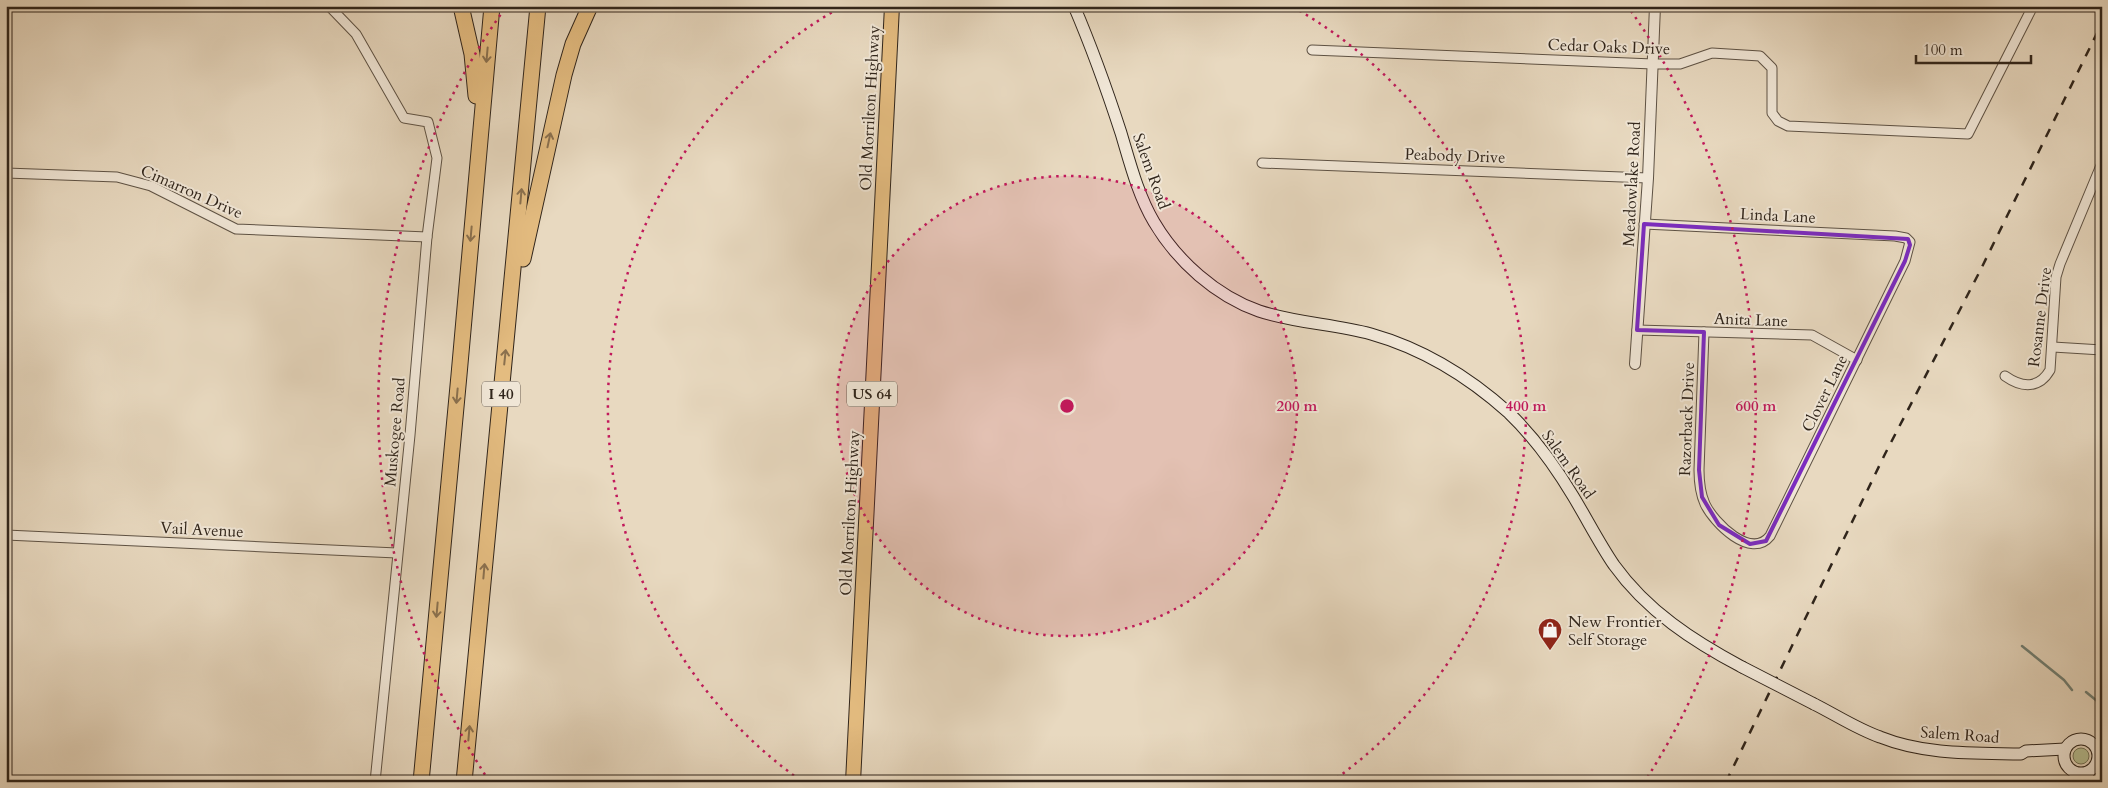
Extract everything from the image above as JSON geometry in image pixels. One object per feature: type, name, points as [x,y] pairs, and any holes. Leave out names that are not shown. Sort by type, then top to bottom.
[{"type":"highway","points":[[461,6],[473,62],[478,150]]},
{"type":"highway","name":"I 40","points":[[421,782],[460,376],[478,150],[492,6]]},
{"type":"highway","name":"I 40","points":[[464,782],[538,6]]},
{"type":"highway","points":[[509,324],[560,88],[573,44],[590,6]]},
{"type":"main road","name":"Old Morrilton Highway","points":[[853,782],[892,6]]},
{"type":"main road","name":"Salem Road","points":[[1074,6],[1106,86],[1144,204],[1154,223],[1182,259],[1208,284],[1238,302],[1260,312],[1362,332],[1392,341],[1415,350],[1457,372],[1478,386],[1511,415],[1554,464],[1614,564],[1639,594],[1676,628],[1707,648],[1878,737],[1907,746],[1938,752],[2021,754],[2026,757],[2051,758],[2072,772]]},
{"type":"main road","points":[[2083,739],[2089,741],[2100,751],[2093,770],[2072,772],[2065,749],[2072,741],[2083,739]]},
{"type":"main road","name":"Salem Road","points":[[2021,754],[2026,751],[2065,749]]},
{"type":"street","name":"Muskogee Road","points":[[329,6],[356,34],[397,109],[404,118],[428,122],[437,158],[427,237],[410,435],[375,782]]},
{"type":"street","name":"Meadowlake Road","points":[[1635,364],[1648,178],[1655,6]]},
{"type":"street","name":"Cedar Oaks Drive","points":[[1312,50],[1653,64],[1680,64],[1712,53],[1760,56],[1772,68],[1772,113],[1778,121],[1788,126],[1968,134],[2033,6]]},
{"type":"street","name":"Peabody Drive","points":[[1262,163],[1648,178]]},
{"type":"street","name":"Rosanne Drive","points":[[2005,376],[2013,381],[2034,385],[2041,382],[2050,370],[2053,347],[2055,290],[2060,264],[2102,163]]},
{"type":"street","name":"Cimarron Drive","points":[[6,173],[117,177],[151,186],[236,229],[427,237]]},
{"type":"street","name":"Linda Lane","points":[[1644,224],[1894,236],[1909,240]]},
{"type":"street","name":"Clover Lane","points":[[1750,544],[1763,543],[1770,536],[1905,261],[1910,245],[1909,240]]},
{"type":"street","name":"Anita Lane","points":[[1637,330],[1812,335],[1857,360]]},
{"type":"street","name":"Razorback Drive","points":[[1704,332],[1700,489],[1705,504],[1719,525],[1750,544]]},
{"type":"street","points":[[2053,347],[2102,350]]},
{"type":"street","name":"Vail Avenue","points":[[6,535],[397,552]]},
{"type":"highlighted area","points":[[1644,224],[1908,239],[1910,245],[1905,261],[1766,541],[1750,544],[1719,525],[1702,497],[1699,470],[1704,332],[1637,330]]},
{"type":"green space","points":[[2078,748],[2084,748],[2089,753],[2087,762],[2078,764],[2073,759],[2073,753]]},
{"type":"waterway","points":[[2022,646],[2064,680],[2072,690]]},
{"type":"waterway","points":[[2086,692],[2097,701],[2099,724],[2102,727]]},
{"type":"railway","points":[[1726,782],[1885,454],[1980,271],[2102,23]]},
{"type":"place","name":"New Frontier Self Storage","points":[[1550,651]]}]
